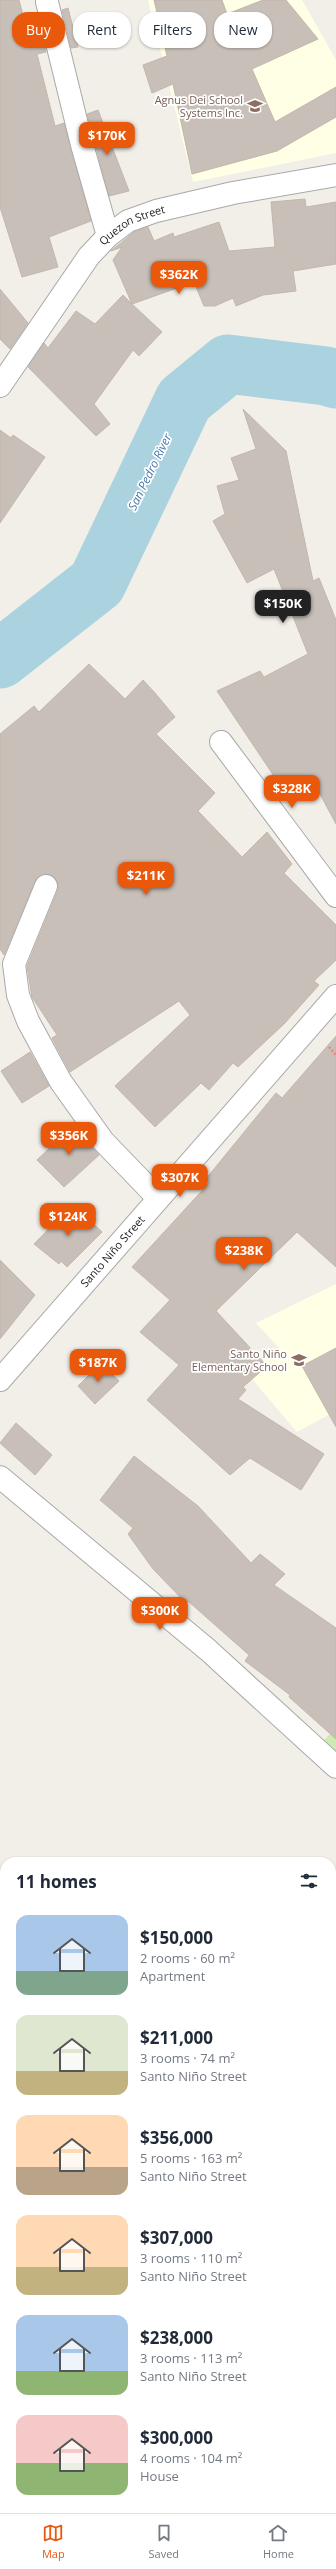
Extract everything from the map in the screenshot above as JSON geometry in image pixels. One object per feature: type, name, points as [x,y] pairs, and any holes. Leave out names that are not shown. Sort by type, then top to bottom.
[{"type":"street","points":[[51,1],[82,146],[108,236]]},
{"type":"street","name":"Quezon Street","points":[[0,386],[89,256],[108,236],[128,221],[156,211],[232,193],[336,175]]},
{"type":"street","points":[[221,742],[336,896]]},
{"type":"street","points":[[46,886],[14,964],[15,980],[20,1002],[28,1021],[60,1082],[103,1141],[158,1198]]},
{"type":"street","name":"Santo Niño Street","points":[[0,1380],[336,996]]},
{"type":"street","points":[[0,1477],[208,1650],[336,1767]]},
{"type":"shaded area","name":"Agnus Dei School Systems Inc.","points":[[148,0],[302,0],[336,60],[336,153],[193,182],[160,48],[206,48],[206,12],[151,12]]},
{"type":"shaded area","name":"Santo Niño Elementary School","points":[[336,1284],[336,1411],[297,1432],[246,1372],[280,1349],[256,1323]]},
{"type":"green space","points":[[336,1727],[336,1757],[321,1744]]},
{"type":"building","points":[[0,0],[19,0],[22,12],[12,12],[12,48],[45,48],[46,52],[37,54],[55,126],[64,123],[91,221],[49,237],[58,267],[22,277],[0,207]]},
{"type":"building","points":[[154,0],[222,0],[226,12],[214,12],[214,48],[272,48],[272,12],[232,12],[263,0],[286,0],[318,39],[252,69],[275,122],[336,87],[336,117],[277,151],[192,174],[173,84],[152,93],[143,65],[167,56],[165,48],[206,48],[206,12],[157,12]]},
{"type":"building","points":[[68,8],[73,28],[73,48],[71,48],[65,23],[65,12],[62,12],[62,10]]},
{"type":"building","points":[[98,110],[129,191],[109,196],[87,114]]},
{"type":"building","points":[[305,199],[306,207],[336,202],[336,264],[293,271],[296,291],[263,295],[236,306],[233,298],[215,306],[204,306],[194,282],[132,304],[113,260],[122,247],[111,251],[134,232],[148,227],[154,241],[173,233],[174,237],[219,222],[229,251],[275,247],[271,202]]},
{"type":"building","points":[[0,289],[28,323],[10,349],[0,339]]},
{"type":"building","points":[[123,295],[162,332],[139,356],[133,350],[94,404],[110,424],[96,436],[28,367],[44,343],[48,348],[76,311],[95,324]]},
{"type":"building","points":[[243,409],[286,451],[313,581],[319,578],[336,620],[336,824],[312,779],[284,791],[217,691],[260,671],[264,677],[308,654],[274,569],[247,583],[213,521],[225,514],[217,486],[239,480],[231,458],[256,449]]},
{"type":"building","points":[[0,430],[11,438],[13,435],[45,457],[0,523]]},
{"type":"building","points":[[89,664],[125,699],[143,680],[175,717],[156,734],[215,793],[198,811],[242,857],[267,832],[292,864],[284,873],[336,925],[336,960],[314,981],[319,985],[284,1024],[238,1067],[233,1063],[209,1090],[201,1083],[155,1127],[115,1086],[190,1015],[179,1001],[70,1072],[52,1038],[57,1035],[32,997],[27,966],[58,890],[56,879],[51,875],[44,874],[35,881],[4,955],[0,949],[0,734],[34,706],[39,712]]},
{"type":"building","points":[[336,1036],[336,1267],[297,1232],[216,1311],[267,1366],[243,1387],[246,1390],[238,1399],[324,1454],[301,1490],[250,1458],[230,1475],[147,1400],[179,1365],[140,1332],[170,1300],[132,1267],[209,1183],[205,1180],[276,1093],[282,1098]]},
{"type":"building","points":[[30,1052],[49,1086],[22,1103],[1,1071]]},
{"type":"building","points":[[75,1124],[99,1155],[64,1187],[37,1160]]},
{"type":"building","points":[[73,1204],[102,1232],[67,1267],[61,1261],[59,1264],[34,1244]]},
{"type":"building","points":[[0,1260],[35,1295],[0,1339]]},
{"type":"building","points":[[336,1348],[336,1427],[302,1366]]},
{"type":"building","points":[[101,1363],[119,1381],[95,1404],[78,1386]]},
{"type":"building","points":[[16,1423],[52,1455],[35,1475],[0,1443]]},
{"type":"building","points":[[134,1456],[198,1506],[251,1563],[260,1554],[285,1574],[274,1585],[336,1628],[336,1739],[289,1697],[290,1695],[245,1661],[249,1655],[188,1601],[186,1603],[153,1569],[128,1534],[133,1528],[100,1500]]},
{"type":"waterway","name":"San Pedro River","points":[[0,659],[97,583],[184,400],[228,364],[326,376],[336,379]]},
{"type":"place","name":"Agnus Dei School Systems Inc.","points":[[255,106]]},
{"type":"place","name":"Santo Niño Elementary School","points":[[299,1360]]}]
